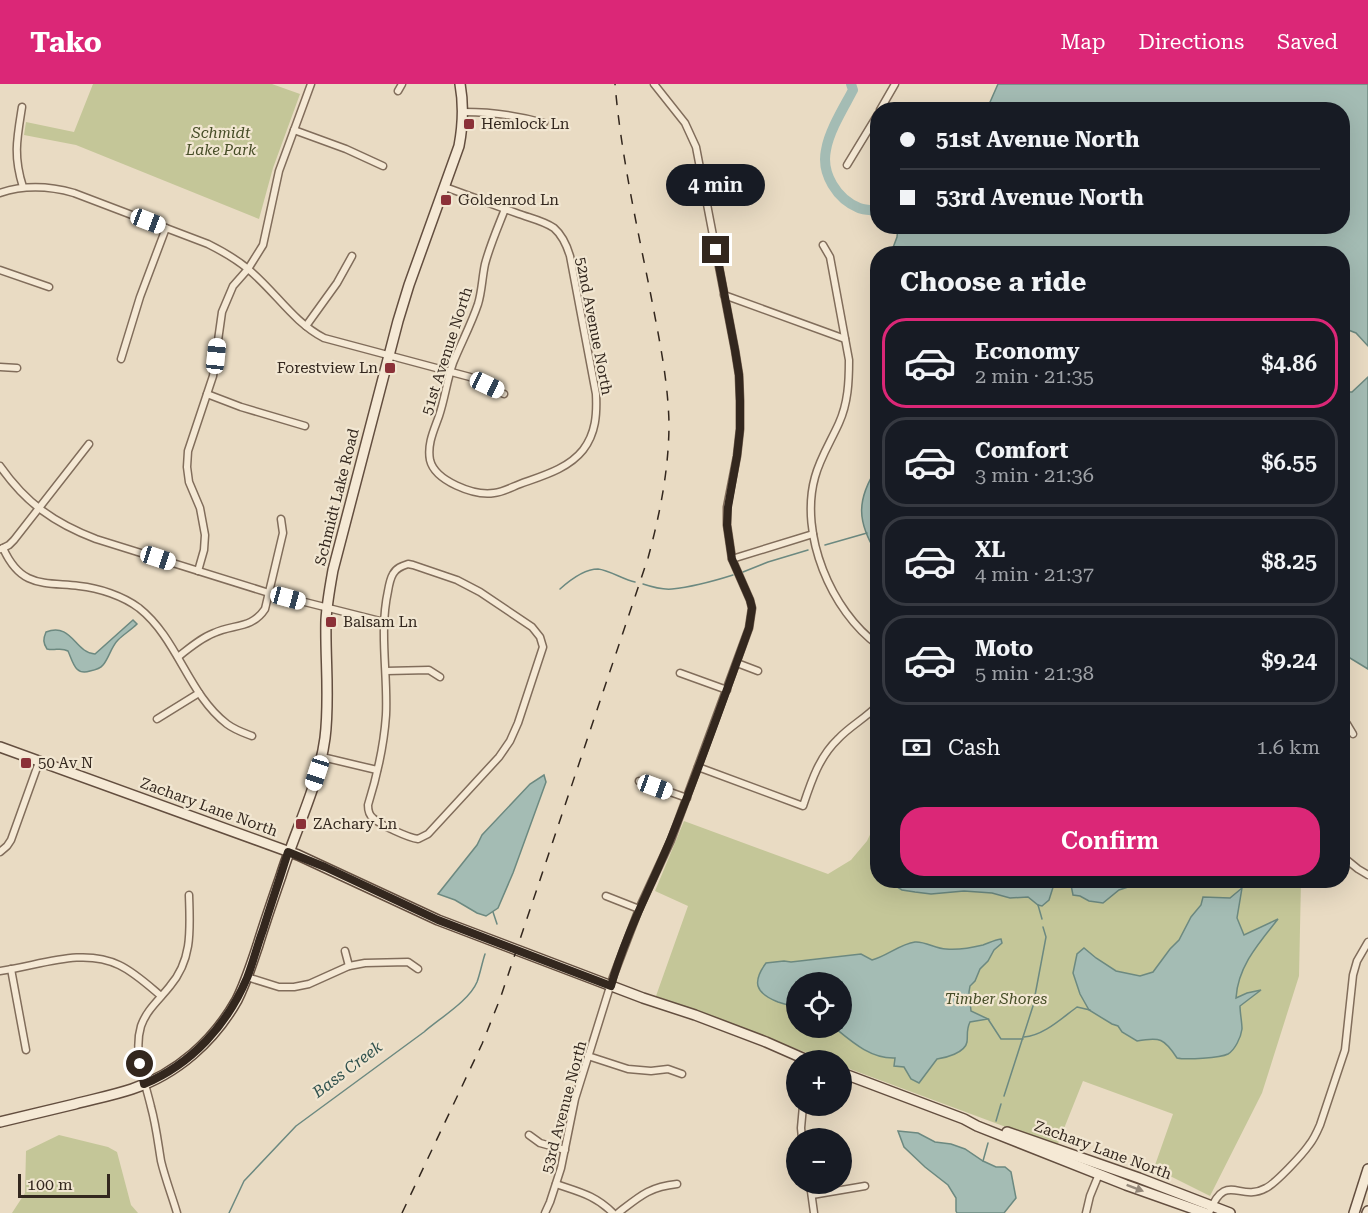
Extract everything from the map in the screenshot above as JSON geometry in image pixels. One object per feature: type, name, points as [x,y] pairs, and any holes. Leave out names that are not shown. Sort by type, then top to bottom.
[{"type":"street","points":[[198,571],[204,550],[204,528],[200,508],[189,482],[188,451],[213,376],[222,312],[233,286],[248,269],[263,245],[275,188],[311,84]]},
{"type":"street","name":"Schmidt Lake Road","points":[[0,1122],[113,1095],[156,1079],[194,1053],[210,1037],[225,1019],[247,977],[322,758],[327,716],[327,608],[333,570],[409,285],[459,146],[464,112],[460,84]]},
{"type":"street","name":"53rd Avenue North","points":[[545,1213],[565,1150],[575,1099],[611,986],[639,909],[671,840],[687,798],[749,628],[752,608],[732,559],[727,525],[740,429],[739,375],[735,350],[696,147],[685,123],[654,84]]},
{"type":"street","points":[[885,102],[895,84]]},
{"type":"street","points":[[22,107],[16,151],[23,188]]},
{"type":"street","points":[[464,112],[518,116],[544,123]]},
{"type":"street","points":[[847,165],[870,127]]},
{"type":"street","points":[[294,130],[346,149],[383,166]]},
{"type":"street","points":[[445,187],[505,209]]},
{"type":"street","points":[[0,193],[23,188],[52,188],[74,193],[166,228],[221,250],[248,269],[306,326],[324,338],[470,377],[504,393]]},
{"type":"street","name":"52nd Avenue North","points":[[433,467],[451,483],[481,493],[493,493],[549,473],[573,460],[591,436],[595,423],[596,394],[570,256],[560,235],[553,228],[505,209]]},
{"type":"street","name":"51st Avenue North","points":[[433,467],[430,461],[429,446],[450,372],[477,305],[487,256],[505,209]]},
{"type":"street","points":[[121,359],[140,297],[166,228]]},
{"type":"street","points":[[823,245],[830,257],[849,360],[848,391],[840,421],[814,478],[811,496],[813,534],[815,549],[835,594],[860,631],[870,639]]},
{"type":"street","points":[[306,326],[337,283],[352,256]]},
{"type":"street","points":[[0,270],[49,287]]},
{"type":"street","points":[[724,296],[845,339]]},
{"type":"street","points":[[0,367],[17,368]]},
{"type":"street","points":[[207,394],[305,426]]},
{"type":"street","points":[[89,444],[39,509],[9,545],[2,549],[18,572],[35,581],[44,584],[82,586],[125,599],[138,607],[152,620],[211,709],[229,725],[252,736]]},
{"type":"street","points":[[0,466],[21,493],[39,509],[75,531],[269,593],[384,622]]},
{"type":"street","points":[[178,657],[201,639],[213,633],[251,622],[265,609],[284,533],[281,519]]},
{"type":"street","points":[[732,559],[813,534]]},
{"type":"street","points":[[413,565],[457,580],[480,592],[532,627],[540,637],[543,647],[518,723],[500,757],[428,834],[418,839],[374,819],[368,810],[383,743],[386,714],[384,622],[390,579],[396,569],[413,565]]},
{"type":"street","points":[[736,663],[758,671]]},
{"type":"street","points":[[386,671],[429,670],[440,677]]},
{"type":"street","points":[[680,674],[727,690]]},
{"type":"street","points":[[157,719],[199,693]]},
{"type":"street","points":[[698,767],[803,806],[813,777],[829,749],[838,738],[870,712]]},
{"type":"street","points":[[1350,729],[1353,734]]},
{"type":"street","name":"Zachary Lane North","points":[[0,747],[288,852],[438,920],[786,1051]]},
{"type":"street","points":[[322,758],[377,770]]},
{"type":"street","points":[[0,852],[11,840],[39,762]]},
{"type":"street","points":[[639,781],[687,798]]},
{"type":"street","points":[[1350,862],[1368,875]]},
{"type":"street","points":[[177,1213],[166,1178],[153,1114],[144,1084],[139,1051],[141,1026],[146,1015],[177,978],[188,952],[189,895]]},
{"type":"street","points":[[606,896],[639,909]]},
{"type":"street","points":[[1209,1211],[1218,1195],[1224,1191],[1253,1192],[1268,1188],[1309,1145],[1320,1125],[1343,1059],[1353,975],[1357,961],[1368,942]]},
{"type":"street","points":[[345,951],[350,966]]},
{"type":"street","points":[[0,970],[70,958],[95,957],[120,965],[161,996]]},
{"type":"street","points":[[247,977],[279,987],[294,987],[309,984],[350,966],[365,963],[408,962],[418,969]]},
{"type":"street","points":[[11,969],[26,1050]]},
{"type":"street","points":[[588,1056],[628,1069],[668,1070],[682,1074]]},
{"type":"street","name":"Zachary Lane North","points":[[852,1077],[1099,1174],[1209,1211],[1230,1213]]},
{"type":"street","name":"Zachary Lane North","points":[[964,1119],[978,1121],[1083,1158],[1209,1211]]},
{"type":"street","points":[[529,1135],[540,1143],[565,1150]]},
{"type":"street","points":[[1354,1213],[1368,1169]]},
{"type":"street","points":[[1086,1213],[1099,1174]]},
{"type":"street","points":[[556,1184],[594,1197],[613,1213]]},
{"type":"street","points":[[618,1213],[652,1189],[677,1184]]},
{"type":"street","points":[[814,1213],[812,1195],[865,1186]]},
{"type":"green space","name":"Schmidt Lake Park","points":[[93,84],[272,84],[300,94],[273,168],[259,219],[76,145],[24,135],[26,122],[74,132]]},
{"type":"green space","name":"Timber Shores","points":[[684,821],[828,874],[851,860],[870,835],[870,888],[1301,888],[1299,976],[1262,1093],[1210,1196],[1154,1168],[1173,1114],[1083,1081],[1057,1146],[852,1070],[852,1050],[799,1050],[656,996],[688,906],[655,891]]},
{"type":"green space","points":[[59,1135],[108,1147],[117,1152],[131,1205],[138,1213],[12,1213],[25,1193],[26,1151]]},
{"type":"water","points":[[998,84],[1368,84],[1368,346],[1356,333],[1350,331],[1350,246],[894,246],[897,234],[1350,234],[1350,102],[990,102]]},
{"type":"water","points":[[1368,377],[1368,669],[1350,658],[1350,392]]},
{"type":"water","points":[[870,480],[870,542],[862,511],[865,490]]},
{"type":"water","points":[[133,620],[137,624],[120,638],[102,666],[94,670],[81,672],[75,667],[68,651],[47,649],[44,643],[46,632],[62,631],[83,649],[95,654]]},
{"type":"water","points":[[544,775],[546,782],[498,908],[486,916],[438,894],[477,845],[482,835],[530,784]]},
{"type":"water","points":[[899,888],[1053,888],[1049,900],[1042,906],[1028,897],[1010,898],[992,893],[964,891],[931,894]]},
{"type":"water","points":[[1072,888],[1125,888],[1103,903],[1073,895]]},
{"type":"water","points":[[1242,888],[1237,918],[1244,935],[1278,919],[1245,965],[1241,976],[1236,998],[1261,990],[1240,1006],[1241,1032],[1231,1052],[1211,1058],[1177,1058],[1165,1043],[1156,1039],[1137,1041],[1122,1032],[1118,1026],[1089,1010],[1080,994],[1073,973],[1077,954],[1084,948],[1116,971],[1140,976],[1153,972],[1179,940],[1191,917],[1201,905],[1203,897],[1230,898]]},
{"type":"water","points":[[1001,939],[1002,943],[994,950],[970,986],[971,1011],[988,1019],[970,1022],[967,1042],[963,1049],[937,1059],[919,1083],[911,1079],[904,1067],[894,1066],[895,1058],[870,1053],[848,1038],[852,1038],[852,972],[786,972],[786,1004],[770,999],[760,991],[758,986],[759,976],[766,963],[861,954],[872,960],[915,942],[942,949],[978,946]]},
{"type":"water","points":[[898,1131],[918,1133],[935,1142],[951,1144],[965,1149],[996,1167],[1005,1167],[1011,1172],[1016,1198],[1004,1213],[957,1213],[956,1198],[948,1185],[904,1147]]},
{"type":"waterway","points":[[851,84],[853,90],[830,135],[826,150],[826,168],[832,185],[844,199],[859,208],[870,210]]},
{"type":"waterway","name":"Bass Creek","points":[[825,545],[867,533]]},
{"type":"waterway","name":"Bass Creek","points":[[743,572],[808,550]]},
{"type":"waterway","name":"Bass Creek","points":[[560,589],[582,573],[593,569],[607,571],[635,582]]},
{"type":"waterway","name":"Bass Creek","points":[[643,584],[661,589],[672,589],[703,584],[733,575]]},
{"type":"waterway","name":"Bass Creek","points":[[1038,905],[1042,919]]},
{"type":"waterway","name":"Bass Creek","points":[[493,912],[497,924]]},
{"type":"waterway","name":"Bass Creek","points":[[1004,1096],[1033,1006],[1046,937],[1043,927]]},
{"type":"waterway","name":"Bass Creek","points":[[229,1213],[244,1181],[296,1126],[424,1032],[468,996],[477,982],[485,954]]},
{"type":"waterway","points":[[1024,1037],[1045,1030],[1077,1007],[1090,1010]]},
{"type":"waterway","points":[[988,1019],[1001,1039],[1023,1039]]},
{"type":"waterway","name":"Bass Creek","points":[[996,1121],[1001,1104]]},
{"type":"waterway","name":"Bass Creek","points":[[983,1161],[988,1143]]},
{"type":"railway","points":[[402,1213],[482,1044],[500,999],[648,558],[660,508],[669,440],[667,391],[660,343],[625,164],[615,84]]},
{"type":"place","name":"Hemlock Ln","points":[[469,124]]},
{"type":"place","name":"Goldenrod Ln","points":[[446,200]]},
{"type":"place","name":"Forestview Ln","points":[[390,368]]},
{"type":"place","name":"Balsam Ln","points":[[331,622]]},
{"type":"place","name":"50 Av N","points":[[26,763]]},
{"type":"place","name":"ZAchary Ln","points":[[301,824]]},
{"type":"route","points":[[140,1064],[144,1084],[156,1079],[194,1053],[225,1019],[247,977],[288,852],[438,920],[611,986],[639,909],[671,840],[687,798],[751,617],[750,600],[732,559],[727,525],[740,429],[739,375],[716,250]]}]
